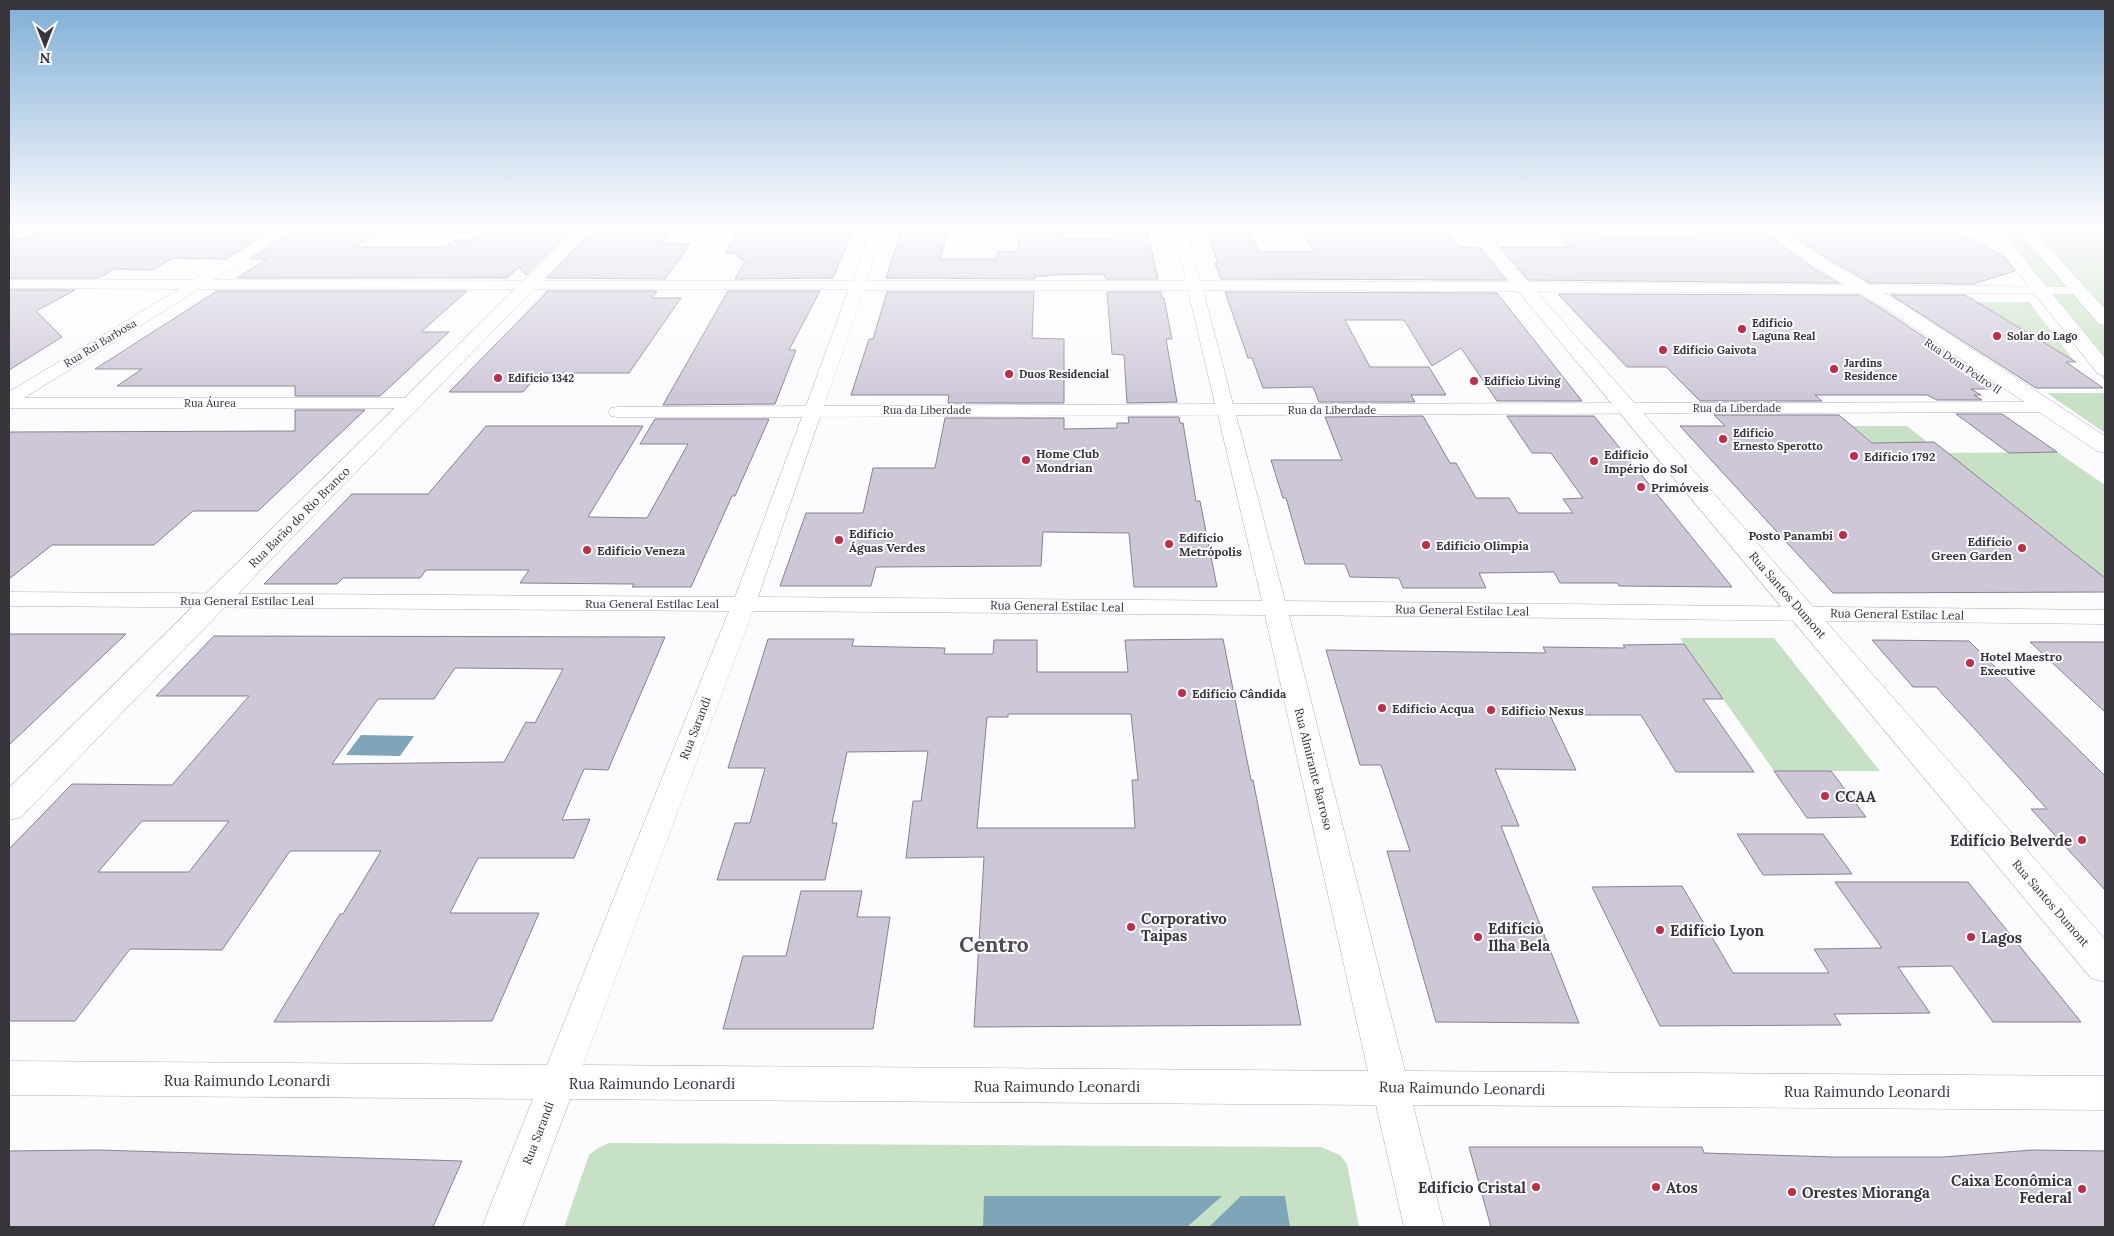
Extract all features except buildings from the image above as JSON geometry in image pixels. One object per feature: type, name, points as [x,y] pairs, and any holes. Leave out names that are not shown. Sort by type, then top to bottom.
[{"type":"street","name":"Rua Barão do Rio Branco","points":[[9,808],[531,283]]},
{"type":"street","name":"Rua Almirante Barroso","points":[[1193,283],[1275,608],[1424,1227]]},
{"type":"street","name":"Rua Santos Dumont","points":[[1519,283],[2105,966]]},
{"type":"street","name":"Rua Dom Pedro II","points":[[1849,283],[2105,446]]},
{"type":"street","points":[[2036,283],[2105,370]]},
{"type":"street","points":[[2071,283],[2105,320]]},
{"type":"street","points":[[9,284],[1522,286],[2078,290]]},
{"type":"street","name":"Rua Rui Barbosa","points":[[9,399],[198,284]]},
{"type":"street","name":"Rua Sarandi","points":[[502,1227],[744,603],[812,410],[860,285]]},
{"type":"street","name":"Rua Dom Pedro II","points":[[1856,287],[1871,305],[2105,463]]},
{"type":"street","name":"Rua Áurea","points":[[9,403],[412,403]]},
{"type":"street","name":"Rua da Liberdade","points":[[617,412],[2046,407]]},
{"type":"street","name":"Rua General Estilac Leal","points":[[9,599],[744,603],[2105,617]]},
{"type":"street","name":"Rua Raimundo Leonardi","points":[[9,1078],[2105,1093]]},
{"type":"green space","points":[[2034,283],[2105,283],[2105,381]]},
{"type":"green space","points":[[1975,302],[2029,302],[2075,362]]},
{"type":"green space","points":[[2047,393],[2105,393],[2105,433]]},
{"type":"green space","points":[[1853,426],[1907,426],[1941,453],[2057,452],[2105,485],[2105,578],[1990,486],[1923,485]]},
{"type":"green space","points":[[1680,638],[1774,638],[1880,771],[1774,771]]},
{"type":"green space","points":[[609,1143],[1321,1147],[1340,1155],[1347,1164],[1359,1227],[564,1227],[589,1155]]},
{"type":"water","points":[[361,735],[414,736],[400,756],[346,755]]},
{"type":"water","points":[[984,1196],[1222,1196],[1187,1227],[983,1227]]},
{"type":"water","points":[[1241,1196],[1285,1196],[1290,1227],[1209,1227]]},
{"type":"place","name":"Edifício Laguna Real","points":[[1742,329]]},
{"type":"place","name":"Solar do Lago","points":[[1997,336]]},
{"type":"place","name":"Edifício Gaivota","points":[[1663,350]]},
{"type":"place","name":"Jardins Residence","points":[[1834,369]]},
{"type":"place","name":"Duos Residencial","points":[[1009,374]]},
{"type":"place","name":"Edifício 1342","points":[[498,378]]},
{"type":"place","name":"Edifício Living","points":[[1474,381]]},
{"type":"place","name":"Edifício Ernesto Sperotto","points":[[1723,439]]},
{"type":"place","name":"Edifício 1792","points":[[1854,456]]},
{"type":"place","name":"Home Club Mondrian","points":[[1026,460]]},
{"type":"place","name":"Edifício Império do Sol","points":[[1594,461]]},
{"type":"place","name":"Primóveis","points":[[1641,487]]},
{"type":"place","name":"Posto Panambi","points":[[1843,535]]},
{"type":"place","name":"Edifício Águas Verdes","points":[[839,540]]},
{"type":"place","name":"Edifício Metrópolis","points":[[1169,544]]},
{"type":"place","name":"Edifício Olímpia","points":[[1426,545]]},
{"type":"place","name":"Edifício Green Garden","points":[[2022,548]]},
{"type":"place","name":"Edifício Veneza","points":[[587,550]]},
{"type":"place","name":"Hotel Maestro Executive","points":[[1970,663]]},
{"type":"place","name":"Edifício Cândida","points":[[1182,693]]},
{"type":"place","name":"Edifício Acqua","points":[[1382,708]]},
{"type":"place","name":"Edifício Nexus","points":[[1491,710]]},
{"type":"place","name":"CCAA","points":[[1825,796]]},
{"type":"place","name":"Edifício Belverde","points":[[2082,840]]},
{"type":"place","name":"Corporativo Taipas","points":[[1131,927]]},
{"type":"place","name":"Edifício Lyon","points":[[1660,930]]},
{"type":"place","name":"Edifício Ilha Bela","points":[[1478,937]]},
{"type":"place","name":"Lagos","points":[[1971,937]]},
{"type":"place","name":"Edifício Cristal","points":[[1536,1187]]},
{"type":"place","name":"Atos","points":[[1656,1187]]},
{"type":"place","name":"Caixa Econômica Federal","points":[[2082,1189]]},
{"type":"place","name":"Orestes Mioranga","points":[[1792,1192]]},
{"type":"district","name":"Centro","points":[[994,944]]}]
